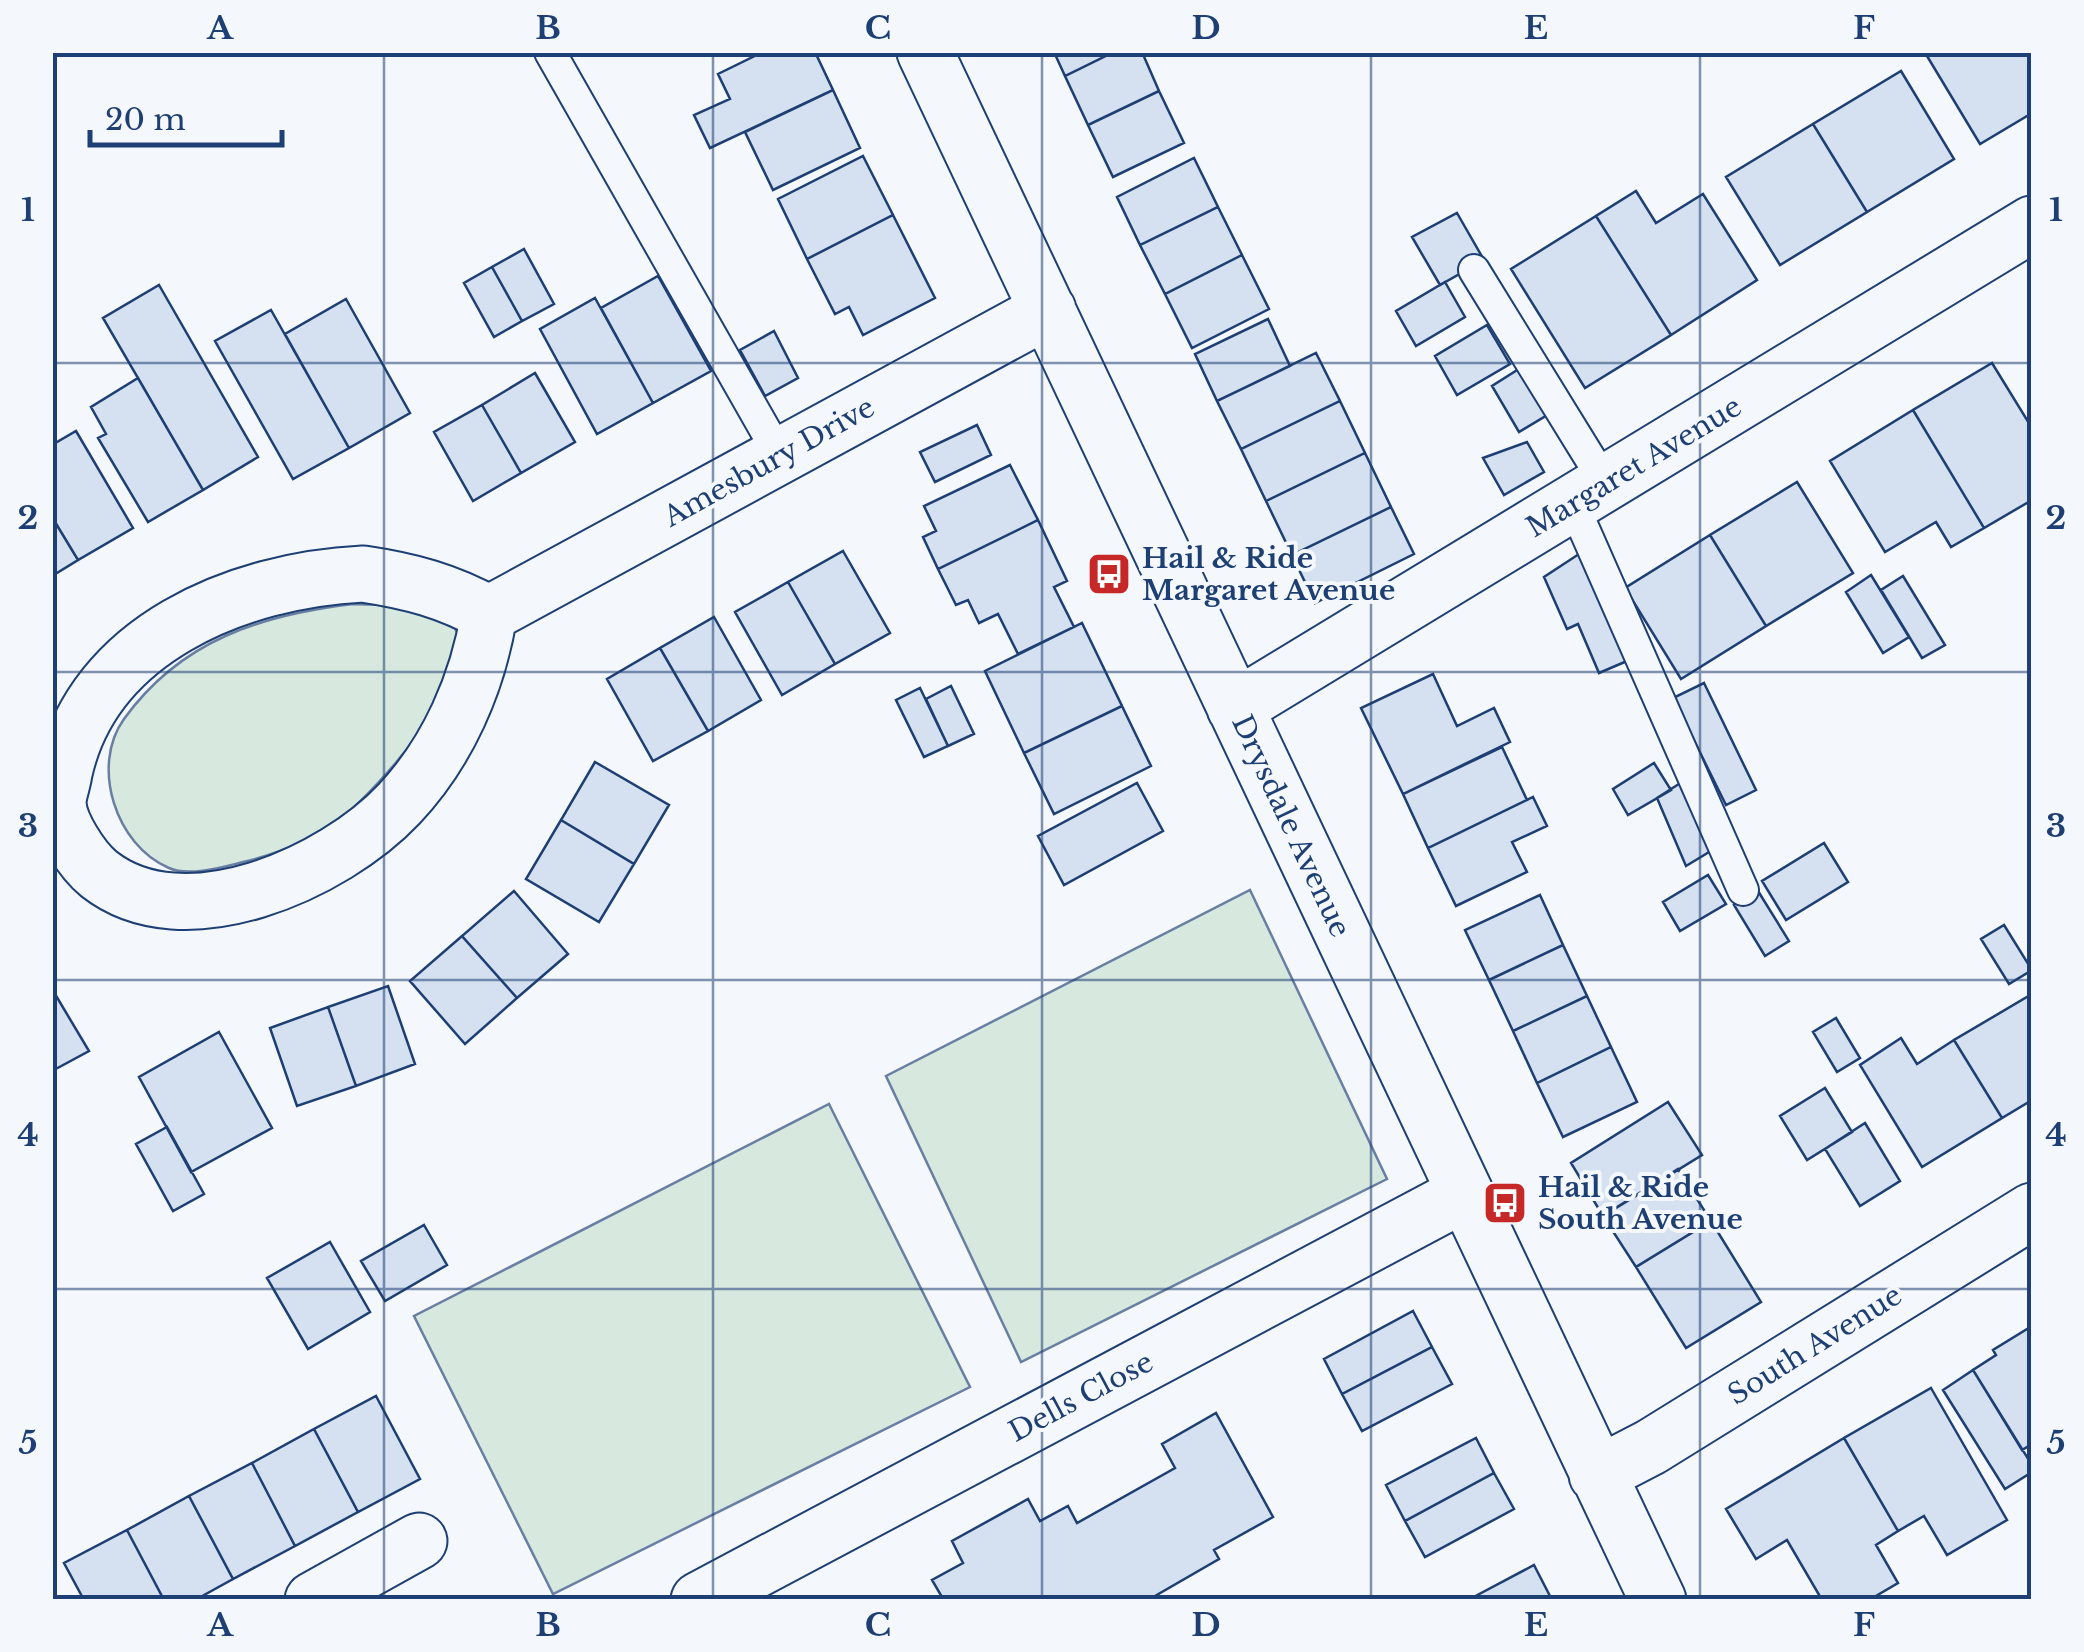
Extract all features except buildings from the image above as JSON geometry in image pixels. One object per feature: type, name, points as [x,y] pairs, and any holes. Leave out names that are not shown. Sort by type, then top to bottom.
[{"type":"street","name":"Drysdale Avenue","points":[[925,52],[1658,1600]]},
{"type":"street","name":"Margaret Avenue","points":[[1235,708],[2032,224]]},
{"type":"street","name":"Amesbury Drive","points":[[489,614],[1048,310]]},
{"type":"street","points":[[363,574],[410,581],[454,594],[489,614],[468,697],[411,788],[399,804],[349,843],[293,876],[227,897],[179,905],[133,894],[63,850],[58,804],[78,724],[104,685],[142,650],[192,615],[310,577],[363,574]]},
{"type":"street","name":"Dells Close","points":[[698,1600],[1464,1194]]},
{"type":"street","name":"South Avenue","points":[[1597,1475],[1651,1446],[2032,1211]]},
{"type":"street","points":[[328,1596],[419,1541]]},
{"type":"lane","points":[[550,52],[780,456]]},
{"type":"lane","points":[[1474,270],[1590,494],[1743,890]]},
{"type":"shaded area","points":[[353,604],[428,610],[449,621],[459,640],[456,666],[444,695],[401,756],[340,819],[281,850],[196,871],[177,871],[150,857],[123,824],[109,781],[114,738],[124,719],[171,669],[225,636],[286,616]]},
{"type":"shaded area","points":[[1250,890],[1387,1179],[1021,1362],[886,1076]]},
{"type":"shaded area","points":[[829,1104],[970,1387],[553,1594],[414,1316]]},
{"type":"place","name":"Hail & Ride Margaret Avenue","points":[[1109,574]]},
{"type":"place","name":"Hail & Ride South Avenue","points":[[1505,1203]]}]
